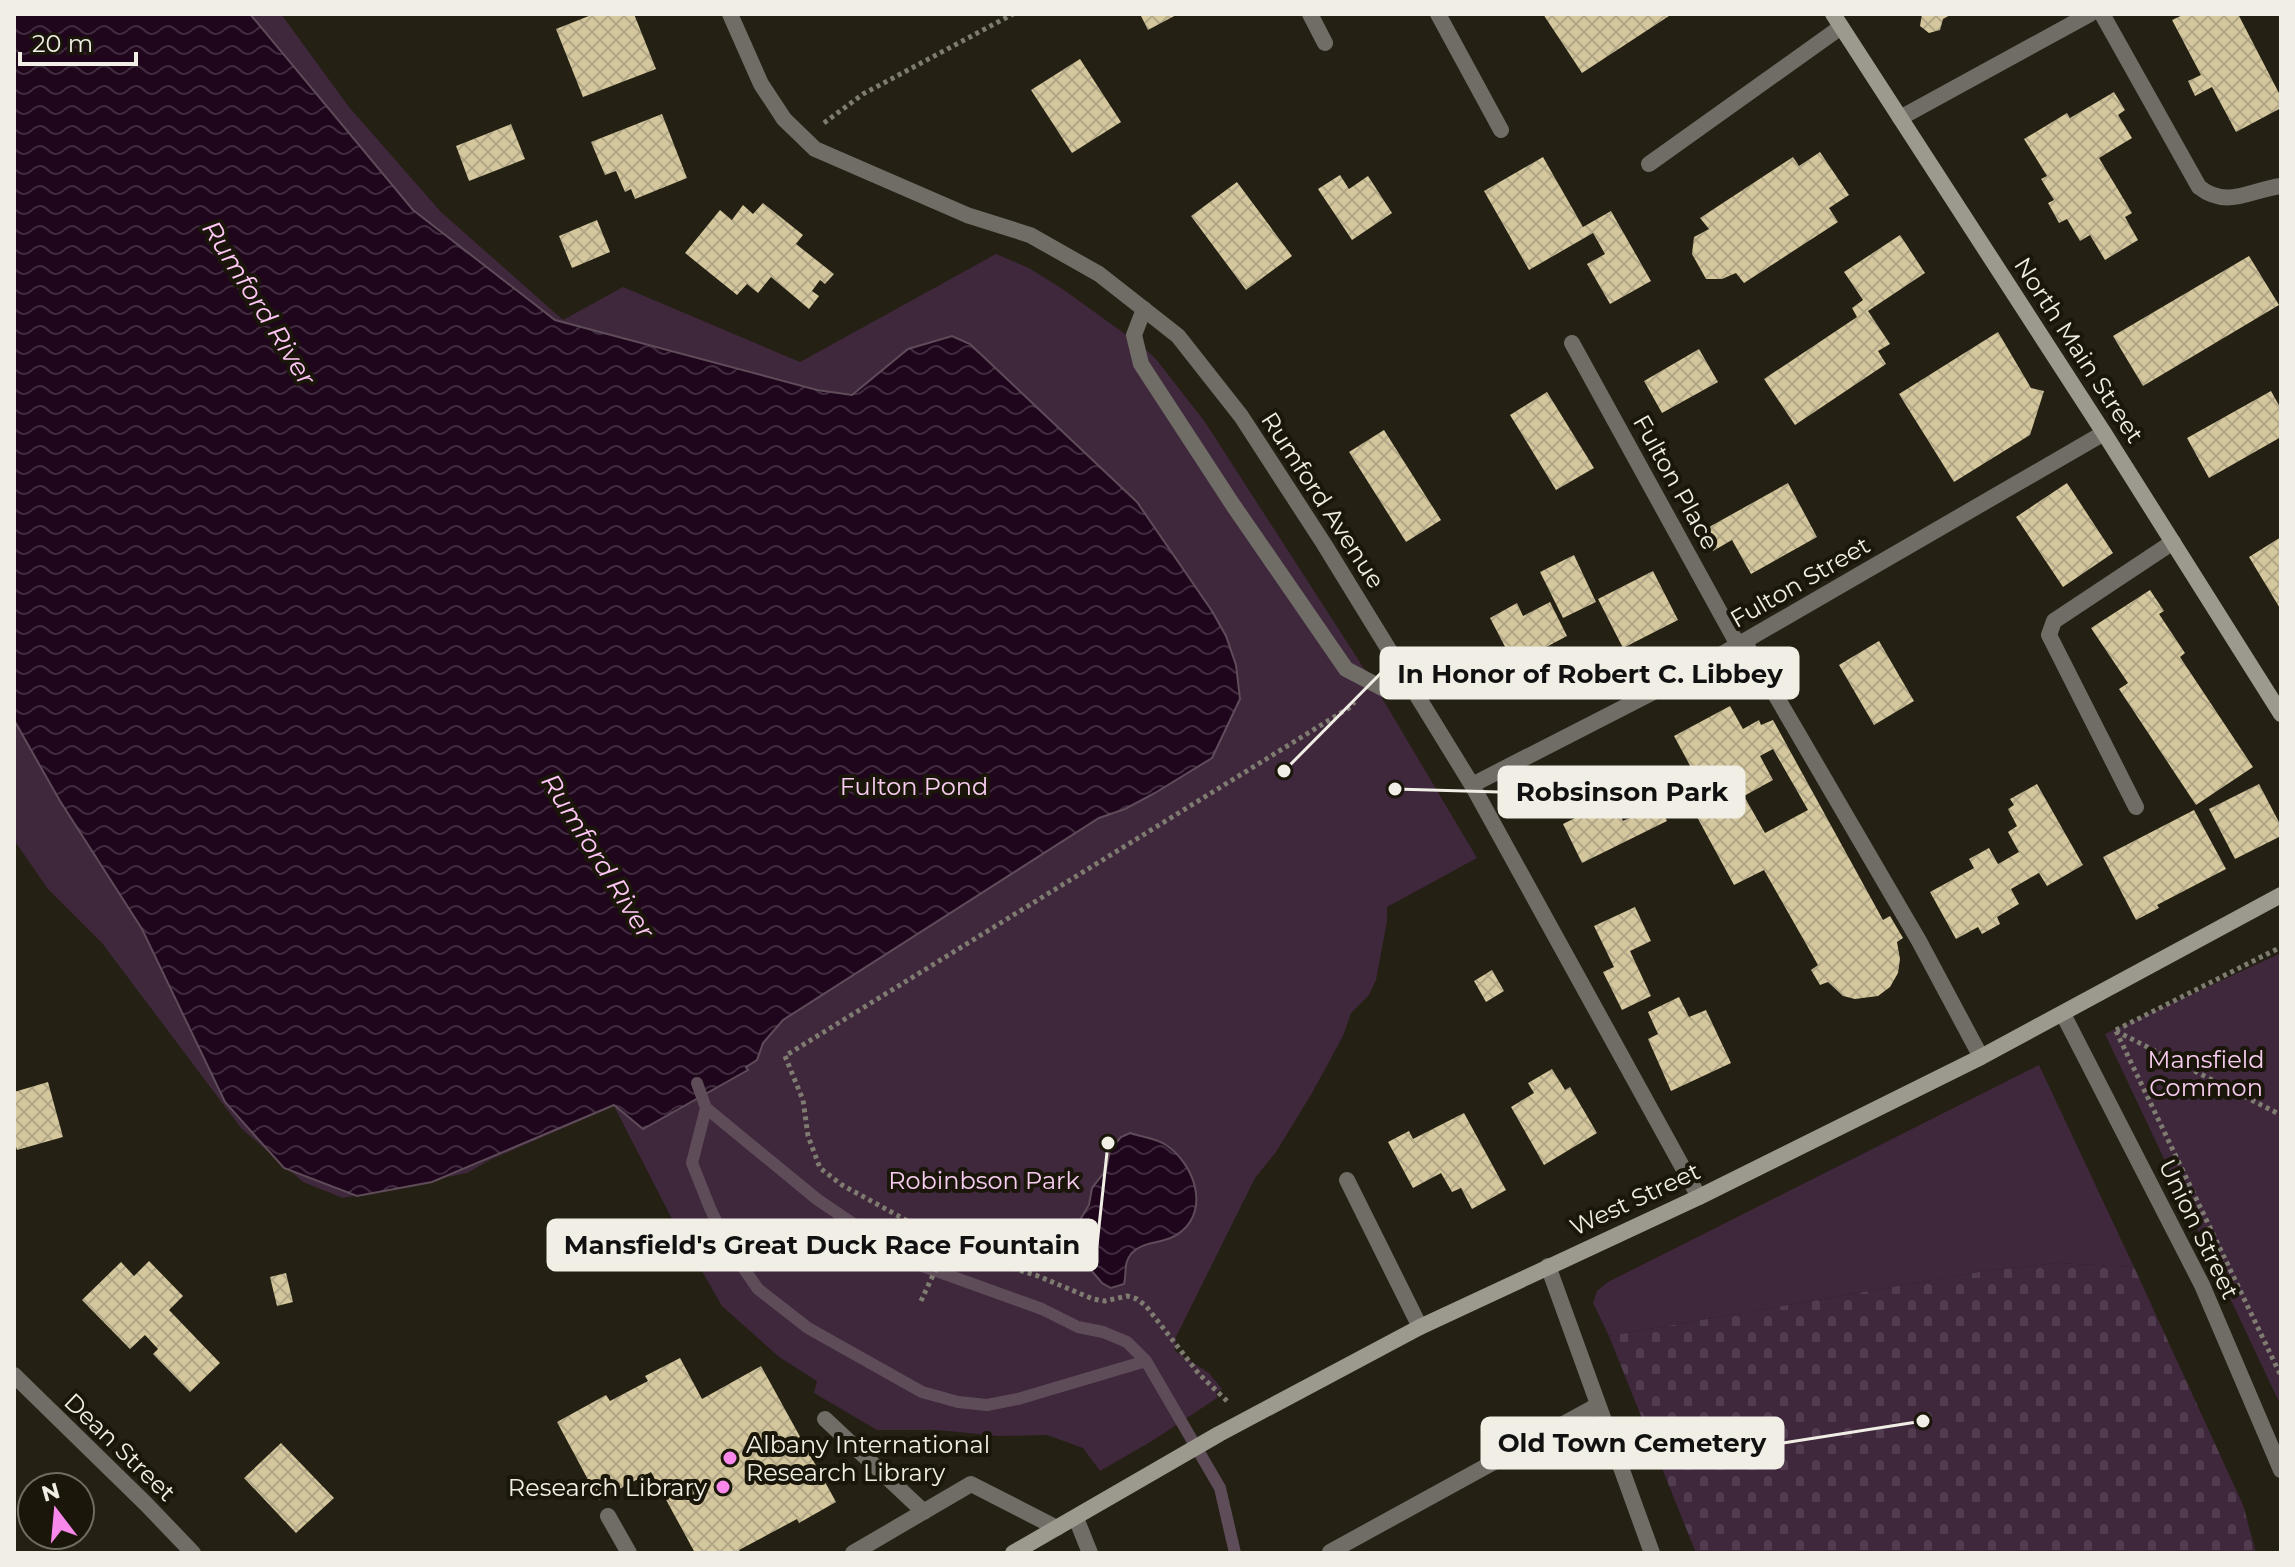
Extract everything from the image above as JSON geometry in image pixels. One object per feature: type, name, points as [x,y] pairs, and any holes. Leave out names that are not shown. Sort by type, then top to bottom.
[{"type":"main road","name":"North Main Street","points":[[1837,20],[2281,714]]},
{"type":"main road","name":"West Street","points":[[1013,1553],[1219,1434],[1420,1327],[1699,1197],[1981,1057],[2281,895]]},
{"type":"street","name":"Rumford Avenue","points":[[730,14],[761,84],[784,119],[815,149],[967,215],[1030,235],[1099,274],[1178,336],[1241,416],[1324,544],[1472,785],[1699,1197]]},
{"type":"street","points":[[1310,14],[1325,43]]},
{"type":"street","points":[[1438,14],[1501,130]]},
{"type":"street","points":[[1900,118],[2090,14]]},
{"type":"street","points":[[2102,14],[2199,187],[2209,195],[2222,199],[2281,186]]},
{"type":"street","points":[[1649,164],[1837,20]]},
{"type":"street","points":[[1144,309],[1134,335],[1141,364],[1346,669],[1384,689],[1410,685]]},
{"type":"street","name":"Fulton Place","points":[[1572,343],[1741,643],[1919,941],[1981,1057]]},
{"type":"street","name":"Fulton Street","points":[[1472,785],[1679,679],[2104,433]]},
{"type":"street","points":[[2136,807],[2049,635],[2054,621],[2173,542]]},
{"type":"street","name":"Union Street","points":[[2063,1014],[2202,1285],[2281,1470]]},
{"type":"street","points":[[1347,1180],[1420,1327]]},
{"type":"street","points":[[1548,1266],[1652,1553]]},
{"type":"street","name":"Dean Street","points":[[14,1375],[193,1553]]},
{"type":"street","points":[[1330,1552],[1598,1405]]},
{"type":"street","points":[[825,1419],[924,1512]]},
{"type":"street","points":[[853,1553],[971,1484],[1057,1528]]},
{"type":"street","points":[[608,1516],[629,1553]]},
{"type":"street","points":[[1076,1518],[1090,1553]]},
{"type":"path","points":[[804,138],[863,94],[1013,14]]},
{"type":"path","points":[[1243,1422],[1137,1299],[1127,1296],[1105,1301],[1093,1299],[948,1243],[842,1185],[820,1168],[808,1136],[803,1100],[785,1056],[1352,706],[1367,680]]},
{"type":"path","points":[[2116,1031],[2281,947]]},
{"type":"path","points":[[2116,1031],[2281,1115]]},
{"type":"path","points":[[2116,1031],[2281,1376]]},
{"type":"path","points":[[921,1301],[948,1243]]},
{"type":"green space","name":"Fulton Pond","points":[[14,14],[281,14],[349,107],[441,212],[563,320],[623,287],[800,362],[996,254],[1029,268],[1064,290],[1156,359],[1205,422],[1372,681],[1477,858],[1387,907],[1376,980],[1369,995],[1351,1013],[1343,1036],[1312,1093],[1276,1152],[1255,1178],[1176,1337],[1175,1351],[1209,1373],[1222,1389],[1216,1392],[1217,1398],[1100,1471],[1083,1448],[1047,1435],[998,1436],[938,1430],[877,1430],[814,1393],[817,1381],[779,1357],[722,1306],[672,1219],[614,1106],[467,1173],[343,1198],[303,1182],[241,1128],[102,943],[48,889],[14,840]]},
{"type":"green space","name":"Mansfield Common","points":[[2281,953],[2281,1406],[2105,1034]]},
{"type":"green space","points":[[2039,1065],[2134,1267],[2058,1263],[1985,1271],[1609,1336],[1593,1303],[1597,1291],[1608,1282]]},
{"type":"green space","points":[[2058,1263],[2134,1267],[2243,1505],[2256,1553],[1696,1553],[1609,1336],[1985,1271]]},
{"type":"water","name":"Fulton Pond","points":[[14,14],[250,14],[413,210],[555,320],[817,390],[852,395],[908,349],[952,336],[970,344],[1137,502],[1212,611],[1226,636],[1236,665],[1240,699],[1212,758],[1125,809],[1099,818],[783,1020],[763,1043],[757,1060],[746,1067],[748,1070],[643,1129],[614,1105],[432,1182],[357,1196],[284,1168],[225,1102],[142,929],[60,801],[14,720]]},
{"type":"water","points":[[1130,1133],[1158,1141],[1176,1153],[1195,1186],[1195,1210],[1190,1221],[1176,1235],[1136,1249],[1126,1265],[1124,1284],[1111,1288],[1102,1283],[1085,1263],[1076,1234],[1089,1205],[1092,1188],[1106,1170],[1110,1150],[1121,1137]]},
{"type":"building","points":[[594,14],[634,14],[656,69],[583,97],[556,29]]},
{"type":"building","points":[[1140,14],[1178,14],[1148,30]]},
{"type":"building","points":[[1543,14],[1672,14],[1582,73]]},
{"type":"building","points":[[1922,14],[1952,14],[1943,19],[1940,30],[1929,33],[1920,26]]},
{"type":"building","points":[[2185,14],[2238,14],[2281,97],[2281,108],[2236,132],[2212,87],[2195,96],[2188,81],[2201,75],[2172,20]]},
{"type":"building","points":[[1080,59],[1121,122],[1072,153],[1031,90]]},
{"type":"building","points":[[2114,92],[2125,110],[2118,115],[2132,138],[2099,158],[2132,213],[2125,217],[2138,240],[2105,260],[2090,235],[2080,241],[2067,219],[2059,223],[2048,203],[2054,200],[2041,179],[2047,176],[2024,139],[2067,113],[2070,118]]},
{"type":"building","points":[[662,114],[687,178],[635,199],[631,189],[625,192],[616,171],[605,175],[591,142]]},
{"type":"building","points":[[511,124],[525,159],[469,181],[456,146]]},
{"type":"building","points":[[1820,152],[1849,195],[1829,208],[1838,222],[1744,283],[1736,273],[1722,279],[1706,279],[1692,254],[1694,237],[1709,229],[1700,218],[1793,157],[1799,166]]},
{"type":"building","points":[[1543,157],[1583,227],[1611,211],[1651,281],[1610,304],[1587,264],[1605,254],[1593,233],[1529,270],[1484,191]]},
{"type":"building","points":[[1340,175],[1349,189],[1368,176],[1392,213],[1352,240],[1318,189]]},
{"type":"building","points":[[1237,182],[1292,256],[1246,290],[1191,216]]},
{"type":"building","points":[[763,203],[803,235],[796,244],[834,274],[825,284],[820,280],[812,291],[819,296],[809,309],[771,277],[758,293],[747,284],[737,295],[685,253],[720,210],[732,220],[743,205],[753,214]]},
{"type":"building","points":[[597,220],[610,252],[572,268],[559,236]]},
{"type":"building","points":[[1900,235],[1925,273],[1868,311],[1890,344],[1878,351],[1886,364],[1795,425],[1764,379],[1857,317],[1852,308],[1863,300],[1844,272]]},
{"type":"building","points":[[2249,256],[2279,305],[2143,386],[2113,336]]},
{"type":"building","points":[[1998,332],[2031,388],[2044,391],[2030,435],[1954,482],[1899,394]]},
{"type":"building","points":[[1699,349],[1718,382],[1662,413],[1644,381]]},
{"type":"building","points":[[2271,391],[2281,409],[2281,437],[2209,478],[2187,438]]},
{"type":"building","points":[[1547,392],[1594,468],[1556,490],[1510,415]]},
{"type":"building","points":[[1384,430],[1441,520],[1406,542],[1349,452]]},
{"type":"building","points":[[1788,483],[1817,537],[1751,574],[1732,540],[1713,551],[1702,531]]},
{"type":"building","points":[[2067,483],[2113,553],[2063,587],[2016,517]]},
{"type":"building","points":[[2281,537],[2281,610],[2249,557]]},
{"type":"building","points":[[1574,555],[1596,602],[1563,618],[1540,572]]},
{"type":"building","points":[[1653,571],[1678,620],[1623,648],[1598,599]]},
{"type":"building","points":[[2150,590],[2164,611],[2159,614],[2185,653],[2180,657],[2253,767],[2196,805],[2119,689],[2128,683],[2091,628]]},
{"type":"building","points":[[1550,602],[1567,636],[1514,664],[1490,618],[1517,603],[1523,616]]},
{"type":"building","points":[[1879,641],[1914,701],[1874,725],[1839,665]]},
{"type":"building","points":[[1730,706],[1743,729],[1759,720],[1761,725],[1773,720],[1883,920],[1890,916],[1903,938],[1897,942],[1900,959],[1898,973],[1890,987],[1878,996],[1855,999],[1843,996],[1828,982],[1820,985],[1811,970],[1818,965],[1764,870],[1734,885],[1697,817],[1713,808],[1674,736]],"holes":[[[1773,749],[1808,810],[1765,833],[1744,796],[1773,780],[1760,756]]]},
{"type":"building","points":[[1601,776],[1623,821],[1638,814],[1632,802],[1653,791],[1667,821],[1582,863],[1563,824],[1575,818],[1563,795]]},
{"type":"building","points":[[2037,784],[2083,865],[2047,886],[2039,873],[2011,889],[2019,904],[1997,917],[2000,924],[1982,934],[1978,927],[1956,939],[1930,892],[1974,868],[1969,859],[1989,848],[1998,864],[2019,852],[2008,832],[2017,826],[2008,809],[2014,805],[2010,799]]},
{"type":"building","points":[[2259,784],[2281,826],[2281,836],[2235,859],[2209,809]]},
{"type":"building","points":[[2194,810],[2226,869],[2157,905],[2159,908],[2136,920],[2103,857]]},
{"type":"building","points":[[1635,907],[1651,941],[1630,951],[1651,996],[1622,1010],[1603,972],[1614,967],[1594,926]]},
{"type":"building","points":[[1492,970],[1504,991],[1486,1002],[1474,981]]},
{"type":"building","points":[[1679,997],[1689,1017],[1706,1010],[1731,1063],[1671,1091],[1648,1039],[1658,1034],[1648,1012]]},
{"type":"building","points":[[1552,1069],[1565,1090],[1570,1087],[1597,1133],[1544,1165],[1511,1107],[1534,1093],[1528,1083]]},
{"type":"building","points":[[48,1082],[63,1137],[17,1150],[14,1140],[14,1092]]},
{"type":"building","points":[[1464,1113],[1506,1190],[1472,1209],[1461,1188],[1452,1192],[1441,1173],[1413,1188],[1388,1142],[1409,1131],[1413,1139]]},
{"type":"building","points":[[149,1261],[183,1296],[169,1310],[220,1363],[190,1392],[153,1354],[158,1349],[145,1335],[130,1349],[82,1300],[121,1262],[134,1276]]},
{"type":"building","points":[[286,1273],[293,1302],[277,1306],[270,1277]]},
{"type":"building","points":[[680,1358],[702,1399],[761,1366],[836,1502],[799,1523],[797,1519],[739,1550],[741,1553],[695,1553],[651,1472],[599,1500],[557,1422],[606,1395],[610,1401],[648,1381],[645,1376]]},
{"type":"building","points":[[281,1443],[334,1498],[296,1533],[244,1478]]},
{"type":"waterway","name":"Rumford River","points":[[697,1083],[706,1108],[818,1200],[920,1265],[1042,1309],[1078,1327],[1103,1332],[1127,1342],[1146,1361],[1220,1488],[1235,1553]]},
{"type":"waterway","points":[[706,1108],[692,1163],[710,1208],[728,1246],[758,1289],[808,1328],[922,1392],[958,1402],[987,1405],[1018,1399],[1146,1361]]},
{"type":"place","name":"In Honor of Robert C. Libbey","points":[[1284,771]]},
{"type":"place","name":"Robsinson Park","points":[[1395,789]]},
{"type":"place","name":"Mansfield's Great Duck Race Fountain","points":[[1108,1143]]},
{"type":"place","name":"Old Town Cemetery","points":[[1923,1421]]},
{"type":"place","name":"Albany International Research Library","points":[[730,1458]]},
{"type":"place","name":"Research Library","points":[[723,1487]]},
{"type":"park label","name":"Robinbson Park","points":[[984,1180]]}]
